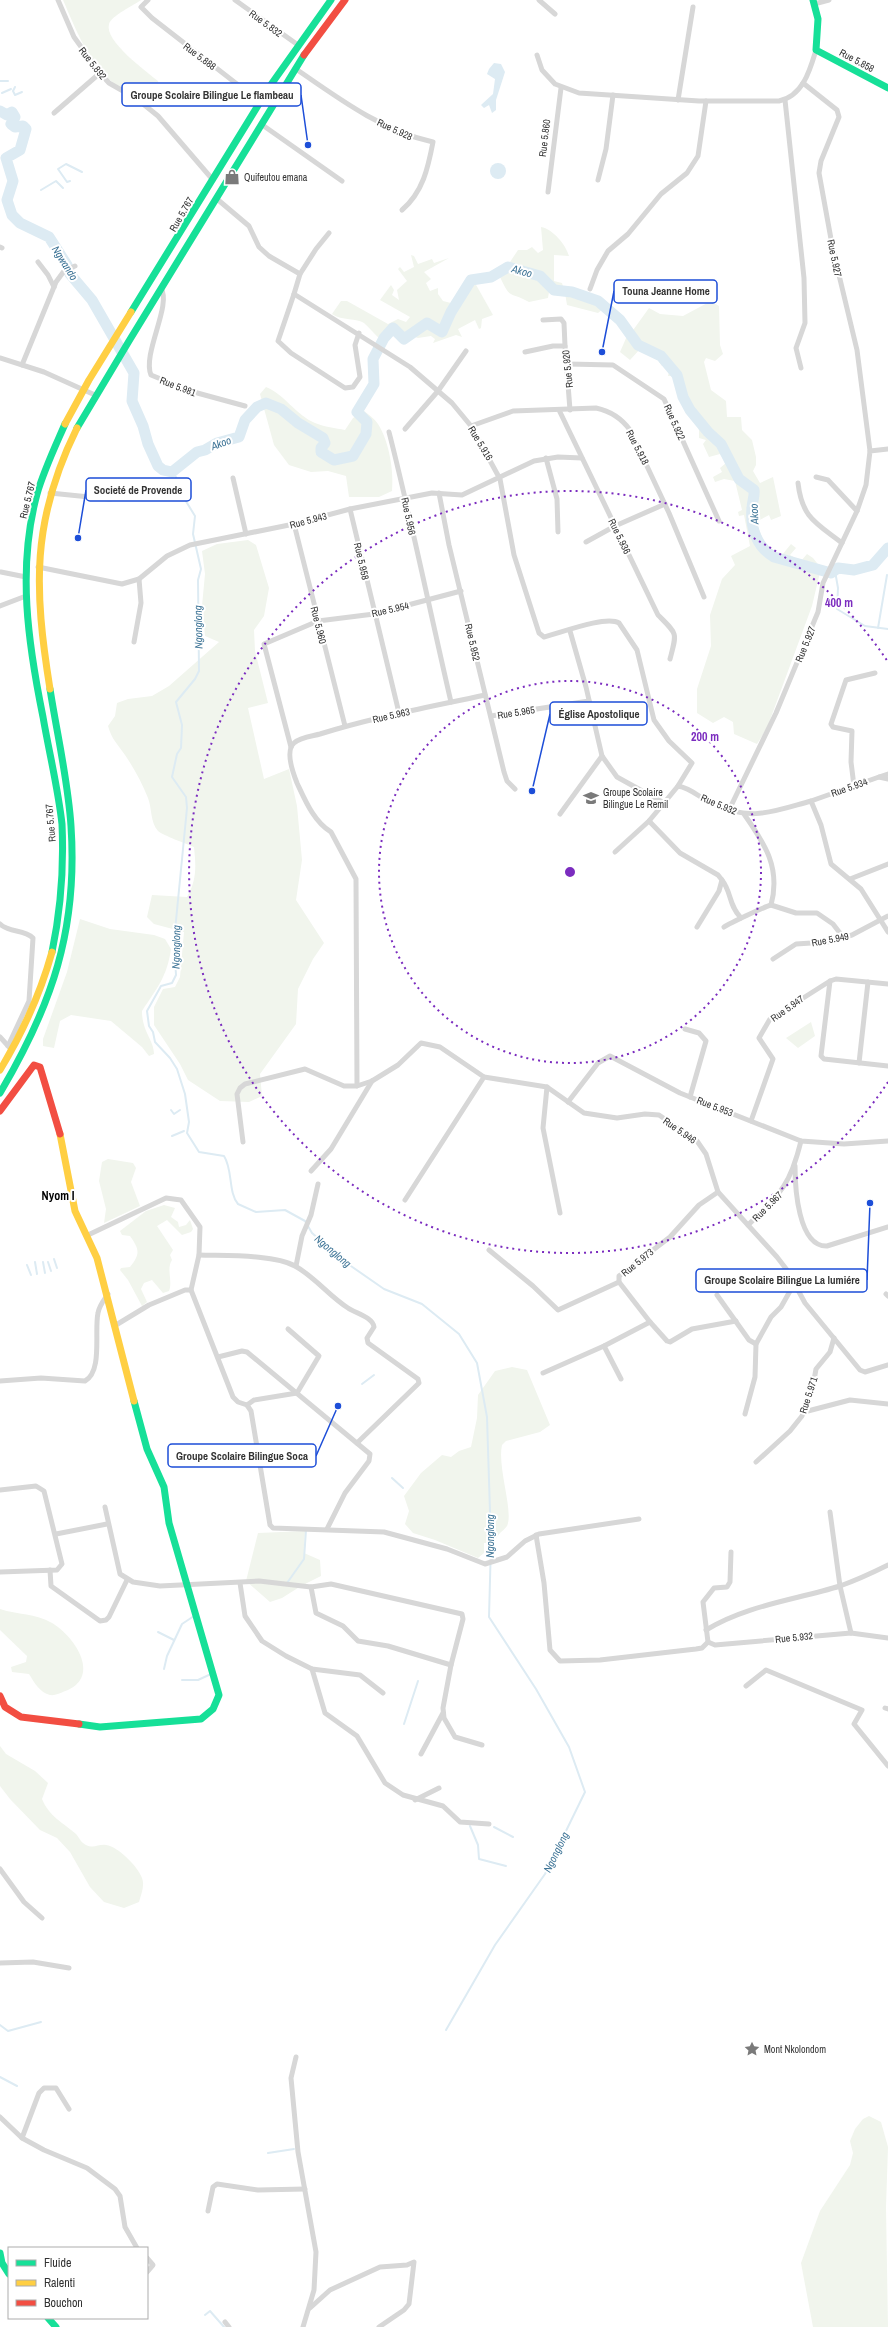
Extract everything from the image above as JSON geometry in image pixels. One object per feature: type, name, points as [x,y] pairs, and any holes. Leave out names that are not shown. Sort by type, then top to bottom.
[{"type":"main road","name":"Rue 5.767","points":[[0,1070],[10,1048],[26,1026],[42,988],[54,947],[62,877],[62,824],[26,619],[26,577],[29,531],[45,471],[60,436],[84,389],[260,102],[298,45],[331,0]]},
{"type":"main road","points":[[0,1093],[24,1055],[52,991],[64,946],[73,877],[71,824],[38,619],[38,567],[41,536],[50,493],[65,453],[95,395],[135,328],[217,199],[261,124],[296,69],[345,0]]},
{"type":"main road","points":[[814,2],[818,19],[816,50]]},
{"type":"main road","name":"Rue 5.858","points":[[816,50],[888,88]]},
{"type":"main road","points":[[0,1111],[32,1067],[34,1065],[40,1067],[58,1123],[75,1210],[88,1234],[108,1294],[147,1449],[164,1487],[169,1523],[218,1696],[218,1702],[205,1718],[100,1727],[21,1717],[5,1707],[0,1696]]},
{"type":"main road","points":[[0,2253],[1,2267]]},
{"type":"main road","points":[[49,2319],[56,2327]]},
{"type":"street","name":"Rue 5.892","points":[[58,0],[74,37],[100,73],[109,83],[137,99],[158,116],[213,180]]},
{"type":"street","name":"Rue 5.888","points":[[148,0],[141,7],[162,27],[260,102]]},
{"type":"street","name":"Rue 5.832","points":[[235,0],[298,45]]},
{"type":"street","points":[[539,0],[555,14]]},
{"type":"street","points":[[814,2],[829,0]]},
{"type":"street","points":[[678,100],[693,6]]},
{"type":"street","points":[[537,55],[542,70],[561,88],[579,93],[706,101],[786,100],[797,92],[803,83],[816,50]]},
{"type":"street","name":"Rue 5.928","points":[[296,69],[363,113],[395,130],[433,142],[430,159],[419,192],[402,210]]},
{"type":"street","points":[[54,113],[100,73]]},
{"type":"street","name":"Rue 5.927","points":[[729,810],[762,744],[795,667],[818,612],[823,583],[857,511],[868,478],[870,451],[857,350],[832,250],[819,173],[821,161],[839,117],[836,110],[803,83]]},
{"type":"street","name":"Rue 5.860","points":[[548,192],[561,88]]},
{"type":"street","points":[[598,180],[606,149],[613,95]]},
{"type":"street","points":[[786,100],[804,278],[805,323],[796,348],[801,368]]},
{"type":"street","points":[[590,289],[597,270],[608,251],[628,234],[661,194],[687,173],[698,156],[706,101]]},
{"type":"street","points":[[261,124],[342,181]]},
{"type":"street","points":[[217,199],[249,226],[259,247],[269,256],[300,274]]},
{"type":"street","points":[[329,233],[316,249],[300,274],[278,341],[291,353],[345,388],[353,387],[360,377],[355,345],[358,333]]},
{"type":"street","points":[[38,262],[48,275],[54,287]]},
{"type":"street","points":[[22,365],[54,287],[64,271],[75,266]]},
{"type":"street","name":"Rue 5.981","points":[[161,288],[164,295],[164,304],[154,337],[151,375],[203,395],[245,406]]},
{"type":"street","name":"Rue 5.916","points":[[294,294],[410,367],[462,414],[471,426],[500,479],[514,555],[539,633],[544,637],[570,631],[593,623],[614,620],[619,623],[637,650],[650,710],[654,720],[661,731],[692,763],[678,786]]},
{"type":"street","points":[[543,320],[561,319],[564,323],[565,346]]},
{"type":"street","name":"Rue 5.920","points":[[525,352],[553,346],[565,346],[568,364],[570,410]]},
{"type":"street","points":[[405,429],[438,391],[466,351]]},
{"type":"street","points":[[0,358],[84,389],[95,395]]},
{"type":"street","name":"Rue 5.922","points":[[568,364],[613,365],[664,399],[719,521]]},
{"type":"street","name":"Rue 5.918","points":[[471,426],[513,411],[559,410],[604,410],[626,424],[666,504],[704,597]]},
{"type":"street","name":"Rue 5.936","points":[[559,410],[658,615],[675,632],[676,636],[670,659]]},
{"type":"street","name":"Rue 5.956","points":[[389,432],[406,498],[427,600],[451,702]]},
{"type":"street","points":[[870,451],[888,449]]},
{"type":"street","points":[[546,458],[557,499],[558,532]]},
{"type":"street","name":"Rue 5.943","points":[[38,567],[122,584],[139,579],[166,556],[190,545],[294,524],[350,509],[406,498],[439,492],[462,495],[500,479],[534,461],[546,458],[582,458]]},
{"type":"street","points":[[816,476],[828,480],[857,511]]},
{"type":"street","points":[[233,478],[246,534]]},
{"type":"street","points":[[798,483],[806,513],[842,543]]},
{"type":"street","name":"Rue 5.952","points":[[439,492],[504,772],[507,781],[515,789]]},
{"type":"street","points":[[50,493],[109,500],[145,494]]},
{"type":"street","points":[[586,542],[615,526],[666,504]]},
{"type":"street","name":"Rue 5.958","points":[[350,509],[399,713]]},
{"type":"street","name":"Rue 5.960","points":[[294,524],[344,726]]},
{"type":"street","points":[[1,572],[26,577]]},
{"type":"street","points":[[134,642],[141,603],[139,579]]},
{"type":"street","name":"Rue 5.954","points":[[291,747],[264,644],[318,621],[374,614],[461,591]]},
{"type":"street","points":[[0,606],[26,596]]},
{"type":"street","points":[[570,631],[602,756],[617,777],[664,803]]},
{"type":"street","points":[[854,786],[851,762],[852,731],[833,727],[831,724],[846,680],[875,673]]},
{"type":"street","name":"Rue 5.963","points":[[291,747],[298,740],[344,726],[485,695]]},
{"type":"street","name":"Rue 5.965","points":[[491,716],[589,701]]},
{"type":"street","points":[[291,747],[290,753],[294,776],[306,805],[326,829],[331,832],[356,876],[358,1086]]},
{"type":"street","points":[[560,814],[602,756]]},
{"type":"street","points":[[878,777],[888,774]]},
{"type":"street","name":"Rue 5.934","points":[[811,801],[878,777],[888,779]]},
{"type":"street","points":[[615,852],[649,821],[678,786]]},
{"type":"street","name":"Rue 5.932","points":[[678,786],[686,788],[713,804],[744,814],[757,815],[811,801]]},
{"type":"street","points":[[811,801],[821,825],[829,860],[835,868],[862,889],[888,932]]},
{"type":"street","points":[[744,814],[765,845],[774,872],[775,890],[771,905]]},
{"type":"street","points":[[649,821],[680,853],[718,875],[728,892],[732,907],[741,918]]},
{"type":"street","points":[[850,879],[888,864]]},
{"type":"street","points":[[697,927],[719,891],[722,880]]},
{"type":"street","points":[[724,927],[732,921],[771,905],[796,913],[817,913],[833,924],[843,937]]},
{"type":"street","name":"Rue 5.949","points":[[773,959],[796,944],[813,944],[843,937],[861,931],[888,916]]},
{"type":"street","points":[[0,924],[7,929],[27,934],[33,938],[29,1000],[10,1048],[0,1037]]},
{"type":"street","points":[[888,984],[836,979],[830,981],[821,1056],[824,1059],[888,1066]]},
{"type":"street","name":"Rue 5.947","points":[[751,1121],[773,1058],[760,1041],[760,1035],[770,1019],[830,981]]},
{"type":"street","points":[[859,1063],[868,982]]},
{"type":"street","points":[[684,1028],[698,1033],[706,1041],[690,1097]]},
{"type":"street","points":[[243,1142],[237,1094],[240,1088],[245,1084],[305,1069],[344,1086],[358,1086],[372,1081],[398,1065],[421,1043],[440,1047],[484,1077],[404,1200]]},
{"type":"street","name":"Rue 5.953","points":[[568,1102],[598,1063],[610,1056],[669,1088],[802,1141],[844,1144],[888,1141]]},
{"type":"street","name":"Rue 5.946","points":[[484,1077],[547,1087],[584,1113],[617,1118],[645,1114],[659,1115],[697,1141],[703,1147],[718,1192],[777,1257],[805,1303],[862,1371],[888,1365]]},
{"type":"street","points":[[311,1171],[331,1149],[372,1081]]},
{"type":"street","points":[[547,1087],[543,1128],[560,1213]]},
{"type":"street","name":"Rue 5.967","points":[[748,1225],[784,1188],[795,1166],[802,1141]]},
{"type":"street","points":[[795,1166],[796,1194],[805,1231],[810,1238],[820,1245],[828,1246],[888,1227]]},
{"type":"street","points":[[296,1266],[302,1236],[311,1215],[318,1184]]},
{"type":"street","name":"Rue 5.973","points":[[718,1192],[700,1205],[670,1237],[621,1273],[619,1282],[667,1341],[670,1342],[692,1329],[736,1321]]},
{"type":"street","points":[[88,1234],[166,1198],[176,1198],[181,1200],[198,1223],[199,1255],[191,1290],[233,1397],[238,1402],[248,1405],[251,1411],[271,1526],[384,1532],[447,1550],[485,1564],[507,1557],[525,1541],[536,1535],[639,1519]]},
{"type":"street","points":[[489,1250],[533,1286],[558,1310],[619,1282]]},
{"type":"street","points":[[199,1255],[250,1257],[287,1262],[296,1266],[344,1305],[371,1320],[374,1326],[367,1341],[419,1381],[418,1384],[357,1443]]},
{"type":"street","points":[[745,1414],[756,1377],[756,1344],[771,1317],[781,1307],[794,1284]]},
{"type":"street","points":[[116,1325],[149,1305],[185,1290],[191,1290]]},
{"type":"street","points":[[0,1381],[41,1378],[85,1381],[88,1379],[92,1374],[97,1349],[98,1312],[108,1294]]},
{"type":"street","points":[[717,1295],[749,1340],[756,1344]]},
{"type":"street","points":[[543,1373],[604,1346],[650,1322]]},
{"type":"street","points":[[288,1329],[319,1356],[297,1393]]},
{"type":"street","name":"Rue 5.971","points":[[756,1462],[795,1427],[804,1412],[813,1386],[816,1369],[830,1352],[834,1338]]},
{"type":"street","points":[[604,1346],[621,1379]]},
{"type":"street","points":[[218,1357],[242,1351],[247,1352],[368,1451],[370,1458],[345,1493],[327,1529]]},
{"type":"street","points":[[248,1405],[254,1400],[297,1393]]},
{"type":"street","points":[[804,1412],[850,1400],[888,1404]]},
{"type":"street","points":[[0,1490],[40,1488],[46,1494],[62,1564],[57,1570],[0,1572]]},
{"type":"street","points":[[105,1507],[107,1524],[120,1574],[127,1580],[153,1585],[270,1582],[311,1587],[331,1584],[459,1612],[463,1615],[451,1665],[443,1713],[421,1754]]},
{"type":"street","points":[[830,1512],[840,1586],[851,1633]]},
{"type":"street","points":[[56,1534],[107,1524]]},
{"type":"street","points":[[536,1535],[544,1583],[550,1650],[556,1658],[564,1662],[600,1660],[702,1648],[708,1642],[703,1602],[714,1588],[727,1587],[730,1582],[731,1552]]},
{"type":"street","points":[[706,1630],[723,1619],[774,1603],[840,1586],[888,1565]]},
{"type":"street","points":[[50,1570],[51,1586],[100,1621],[106,1620],[109,1617],[127,1580]]},
{"type":"street","points":[[240,1583],[245,1616],[259,1639],[286,1656],[312,1669],[360,1675],[383,1693]]},
{"type":"street","points":[[311,1587],[316,1613],[342,1626],[357,1641],[388,1646],[451,1665]]},
{"type":"street","name":"Rue 5.932","points":[[708,1642],[715,1645],[851,1633],[888,1638]]},
{"type":"street","points":[[312,1669],[325,1713],[357,1736],[385,1783],[414,1800],[443,1806],[460,1822],[489,1824]]},
{"type":"street","points":[[746,1686],[766,1670],[862,1710],[854,1724],[888,1766]]},
{"type":"street","points":[[443,1713],[455,1737],[482,1745]]},
{"type":"street","points":[[414,1800],[439,1788]]},
{"type":"street","points":[[0,1869],[24,1902],[42,1918]]},
{"type":"street","points":[[0,1964],[33,1962],[69,1968]]},
{"type":"street","points":[[296,2057],[291,2083],[298,2152],[316,2252],[316,2280],[303,2327]]},
{"type":"street","points":[[22,2138],[39,2093],[44,2088],[56,2088],[69,2109]]},
{"type":"street","points":[[0,2117],[22,2138],[44,2150],[87,2168],[115,2189],[120,2196],[125,2227],[136,2247]]},
{"type":"street","points":[[208,2211],[213,2187],[217,2184],[258,2190],[305,2189]]},
{"type":"street","points":[[148,2259],[153,2265],[148,2271]]},
{"type":"street","points":[[307,2311],[330,2290],[380,2267],[407,2265],[414,2262],[409,2304],[404,2310],[379,2327]]},
{"type":"shaded area","points":[[63,0],[141,0],[114,18],[109,24],[109,31],[119,47],[158,81],[160,92],[155,102],[126,91],[114,84],[104,74],[87,51]]},
{"type":"shaded area","points":[[494,63],[501,64],[505,72],[496,100],[496,110],[492,113],[489,105],[484,108],[481,105],[493,94],[495,79],[487,74]]},
{"type":"shaded area","points":[[495,163],[501,163],[506,168],[504,177],[501,179],[495,179],[490,174],[490,168]]},
{"type":"shaded area","points":[[541,227],[546,228],[558,238],[565,247],[569,256],[554,255],[554,281],[562,283],[564,290],[583,293],[606,305],[627,324],[625,328],[631,333],[649,308],[660,314],[683,316],[711,301],[719,306],[720,345],[723,354],[715,361],[706,358],[704,362],[711,390],[726,401],[727,417],[741,417],[742,430],[752,440],[756,457],[756,465],[753,471],[760,483],[773,477],[781,516],[771,520],[769,515],[756,522],[762,537],[759,541],[769,551],[782,555],[791,544],[796,548],[790,555],[801,561],[807,554],[813,558],[821,568],[812,606],[767,728],[757,744],[734,734],[733,722],[724,717],[713,723],[697,713],[697,689],[711,646],[710,615],[722,579],[735,565],[731,556],[750,546],[744,515],[739,516],[738,512],[742,510],[735,481],[724,479],[715,482],[713,477],[722,472],[720,468],[726,463],[720,454],[709,457],[703,444],[706,440],[699,438],[699,430],[695,421],[684,406],[673,376],[668,376],[669,371],[666,364],[662,366],[659,362],[661,358],[641,348],[630,360],[620,352],[627,336],[616,319],[603,309],[598,313],[567,305],[565,293],[549,292],[548,298],[529,302],[509,293],[500,277],[518,250],[527,250],[532,247],[538,253],[543,250]]},
{"type":"shaded area","points":[[411,255],[414,256],[418,264],[432,259],[434,263],[449,258],[424,272],[431,279],[426,283],[430,291],[438,288],[438,294],[443,301],[451,303],[457,301],[441,327],[426,322],[405,335],[393,325],[380,339],[361,321],[340,318],[332,314],[341,301],[347,301],[388,324],[398,319],[406,322],[410,317],[380,300],[391,285],[394,290],[392,295],[399,300],[397,290],[407,281],[398,269],[400,267],[404,272],[414,267]]},
{"type":"shaded area","points":[[475,283],[493,315],[482,319],[481,328],[479,329],[475,320],[458,329],[462,337],[456,335],[433,343],[435,339],[431,336],[415,337],[417,332],[427,326],[435,332],[443,333],[451,315]]},
{"type":"shaded area","points":[[266,387],[279,394],[302,415],[322,426],[345,430],[353,418],[364,411],[372,417],[382,431],[388,447],[392,474],[392,491],[379,497],[349,497],[346,476],[328,471],[311,472],[289,465],[274,445],[260,394]]},
{"type":"shaded area","points":[[248,540],[256,545],[269,588],[264,616],[254,630],[255,651],[268,703],[248,708],[264,779],[289,769],[297,806],[302,860],[296,900],[324,943],[313,959],[298,989],[296,1024],[260,1074],[262,1096],[249,1102],[220,1101],[188,1080],[180,1064],[154,1025],[154,1007],[163,989],[175,987],[180,977],[184,932],[154,924],[147,917],[152,895],[187,897],[193,885],[195,873],[194,847],[165,835],[158,831],[155,827],[148,798],[138,776],[113,738],[108,726],[115,716],[117,703],[128,699],[152,696],[169,686],[219,642],[205,636],[202,606],[205,574],[202,551],[217,544]]},
{"type":"shaded area","points":[[80,919],[110,929],[154,935],[165,939],[171,949],[164,975],[157,989],[142,1011],[144,1025],[152,1044],[154,1054],[149,1056],[142,1047],[111,1021],[71,1015],[60,1021],[54,1048],[43,1046],[43,1039],[67,972]]},
{"type":"shaded area","points":[[811,1022],[815,1036],[798,1048],[786,1038]]},
{"type":"shaded area","points":[[108,1159],[133,1163],[136,1168],[131,1182],[140,1206],[104,1223],[106,1209],[99,1181],[102,1162]]},
{"type":"shaded area","points":[[164,1205],[175,1208],[171,1217],[178,1222],[179,1227],[186,1225],[190,1220],[193,1229],[191,1232],[182,1235],[167,1220],[157,1226],[173,1250],[170,1255],[172,1260],[170,1264],[170,1287],[169,1291],[163,1293],[152,1280],[144,1283],[141,1289],[147,1302],[142,1306],[128,1280],[120,1270],[121,1268],[130,1267],[136,1259],[138,1252],[136,1245],[130,1236],[122,1235],[120,1231],[146,1211]]},
{"type":"shaded area","points":[[512,1367],[527,1370],[550,1425],[540,1432],[506,1441],[502,1445],[502,1465],[509,1519],[507,1526],[494,1541],[484,1543],[484,1553],[478,1558],[435,1540],[413,1533],[405,1524],[409,1511],[404,1496],[421,1473],[442,1455],[451,1457],[459,1451],[471,1447],[477,1418],[478,1395],[495,1371]]},
{"type":"shaded area","points":[[305,1531],[304,1553],[320,1560],[321,1576],[282,1598],[270,1602],[246,1581],[258,1533]]},
{"type":"shaded area","points":[[0,1609],[39,1617],[52,1623],[60,1629],[75,1646],[81,1656],[83,1675],[78,1683],[68,1690],[50,1695],[40,1690],[29,1674],[12,1672],[11,1667],[26,1662],[27,1656],[0,1630]]},
{"type":"shaded area","points":[[0,1746],[6,1754],[35,1771],[48,1783],[42,1799],[45,1805],[52,1814],[76,1834],[83,1843],[91,1847],[106,1845],[117,1849],[137,1868],[143,1881],[139,1902],[124,1908],[104,1902],[90,1887],[70,1852],[57,1838],[40,1830],[10,1799],[0,1786]]},
{"type":"shaded area","points":[[869,2116],[881,2122],[888,2147],[886,2207],[888,2327],[813,2327],[801,2263],[820,2211],[850,2165],[853,2153],[850,2141],[855,2129],[863,2119]]},
{"type":"waterway","points":[[0,81],[8,81]]},
{"type":"waterway","points":[[15,87],[13,91],[15,95],[22,92]]},
{"type":"waterway","points":[[2,93],[11,89]]},
{"type":"waterway","name":"Akoo","points":[[0,111],[7,115],[12,112],[15,117],[11,124],[15,127],[23,126],[26,129],[20,150],[6,158],[13,181],[7,200],[12,215],[20,223],[49,237],[67,265],[70,274],[92,300],[134,373],[132,401],[143,426],[148,444],[158,466],[163,470],[172,472],[197,452],[205,450],[217,443],[239,437],[245,420],[257,407],[266,403],[281,409],[298,423],[323,438],[325,443],[321,448],[321,452],[334,460],[353,456],[366,434],[367,422],[357,412],[374,384],[373,359],[384,338],[393,328],[404,339],[427,323],[442,332],[451,312],[471,280],[491,277],[508,267],[540,276],[554,290],[572,292],[598,301],[620,320],[638,345],[661,356],[677,375],[683,397],[690,410],[708,432],[721,444],[739,479],[754,490],[752,523],[759,542],[768,553],[774,557],[831,573],[838,568],[854,570],[873,565],[888,548]]},
{"type":"waterway","points":[[70,181],[67,182],[58,169],[66,164],[82,172]]},
{"type":"waterway","points":[[41,190],[56,181],[63,188]]},
{"type":"waterway","name":"Ngonglong","points":[[172,472],[176,477],[184,498],[195,516],[193,534],[201,569],[198,580],[199,671],[195,679],[176,702],[182,725],[181,748],[177,754],[172,777],[186,797],[187,808],[174,941],[176,975],[172,983],[161,986],[147,1011],[149,1026],[153,1032],[155,1042],[170,1058],[177,1069],[185,1094],[189,1122],[187,1133],[199,1152],[224,1156],[229,1168],[233,1193],[238,1204],[256,1212],[285,1210],[305,1221],[312,1233],[348,1264],[384,1289],[422,1304],[459,1334],[477,1363],[487,1417],[491,1543],[489,1617],[536,1689],[569,1747],[585,1792],[545,1874],[495,1945],[446,2030]]},
{"type":"waterway","points":[[835,571],[838,588],[837,609],[865,626],[888,629]]},
{"type":"waterway","points":[[878,628],[887,575]]},
{"type":"waterway","points":[[171,1110],[174,1114],[180,1110]]},
{"type":"waterway","points":[[172,1136],[184,1131]]},
{"type":"waterway","points":[[54,1259],[57,1268]]},
{"type":"waterway","points":[[35,1262],[37,1274]]},
{"type":"waterway","points":[[43,1262],[45,1273]]},
{"type":"waterway","points":[[48,1262],[51,1271]]},
{"type":"waterway","points":[[27,1265],[31,1275]]},
{"type":"waterway","points":[[362,1384],[374,1375]]},
{"type":"waterway","points":[[392,1478],[403,1488]]},
{"type":"waterway","points":[[287,1583],[304,1559],[306,1530]]},
{"type":"waterway","points":[[164,1669],[167,1656],[182,1624],[194,1616]]},
{"type":"waterway","points":[[158,1632],[174,1640]]},
{"type":"waterway","points":[[182,1680],[198,1680],[211,1674]]},
{"type":"waterway","points":[[404,1724],[418,1681]]},
{"type":"waterway","points":[[470,1826],[478,1845],[479,1859],[506,1866]]},
{"type":"waterway","points":[[494,1827],[513,1837]]},
{"type":"waterway","points":[[0,2025],[8,2031],[41,2022]]},
{"type":"waterway","points":[[0,2077],[17,2086]]},
{"type":"waterway","points":[[268,2153],[294,2149]]},
{"type":"waterway","points":[[205,2315],[210,2311],[224,2327]]},
{"type":"traffic: fast","points":[[131,312],[270,86],[331,0]]},
{"type":"traffic: fast","points":[[813,0],[818,19],[816,50],[888,88]]},
{"type":"traffic: fast","points":[[77,428],[304,55]]},
{"type":"traffic: fast","points":[[52,952],[58,920],[61,888],[63,857],[62,824],[33,661],[29,633],[26,578],[27,550],[37,494],[46,467],[65,424]]},
{"type":"traffic: fast","points":[[0,1093],[34,1029],[47,997],[58,966],[70,899],[72,864],[70,809],[50,689]]},
{"type":"traffic: fast","points":[[79,1724],[100,1727],[201,1719],[213,1709],[219,1695],[169,1523],[164,1487],[147,1449],[134,1401]]},
{"type":"traffic: fast","points":[[0,2253],[2,2263],[8,2272]]},
{"type":"traffic: fast","points":[[49,2319],[56,2327]]},
{"type":"traffic: slow","points":[[65,424],[89,380],[131,312]]},
{"type":"traffic: slow","points":[[50,689],[41,619],[39,587],[40,556],[44,525],[51,494],[62,462],[77,428]]},
{"type":"traffic: slow","points":[[0,1070],[30,1013],[52,952]]},
{"type":"traffic: slow","points":[[60,1134],[75,1211],[97,1258],[134,1401]]},
{"type":"traffic: jam","points":[[304,55],[345,0]]},
{"type":"traffic: jam","points":[[0,1111],[34,1065],[40,1067],[60,1134]]},
{"type":"traffic: jam","points":[[0,1696],[5,1707],[21,1717],[79,1724]]},
{"type":"place","name":"Groupe Scolaire Bilingue Le flambeau","points":[[308,145]]},
{"type":"place","name":"Quifeutou emana","points":[[232,177]]},
{"type":"place","name":"Touna Jeanne Home","points":[[602,352]]},
{"type":"place","name":"Societé de Provende","points":[[78,538]]},
{"type":"place","name":"Église Apostolique","points":[[532,791]]},
{"type":"place","name":"Groupe Scolaire Bilingue Le Remil","points":[[591,798]]},
{"type":"place","name":"Groupe Scolaire Bilingue La lumiére","points":[[870,1203]]},
{"type":"place","name":"Groupe Scolaire Bilingue Soca","points":[[338,1406]]},
{"type":"place","name":"Mont Nkolondom","points":[[752,2049]]},
{"type":"district","name":"Nyom I","points":[[58,1196]]},
{"type":"water label","name":"Ngwando","points":[[65,263]]}]
